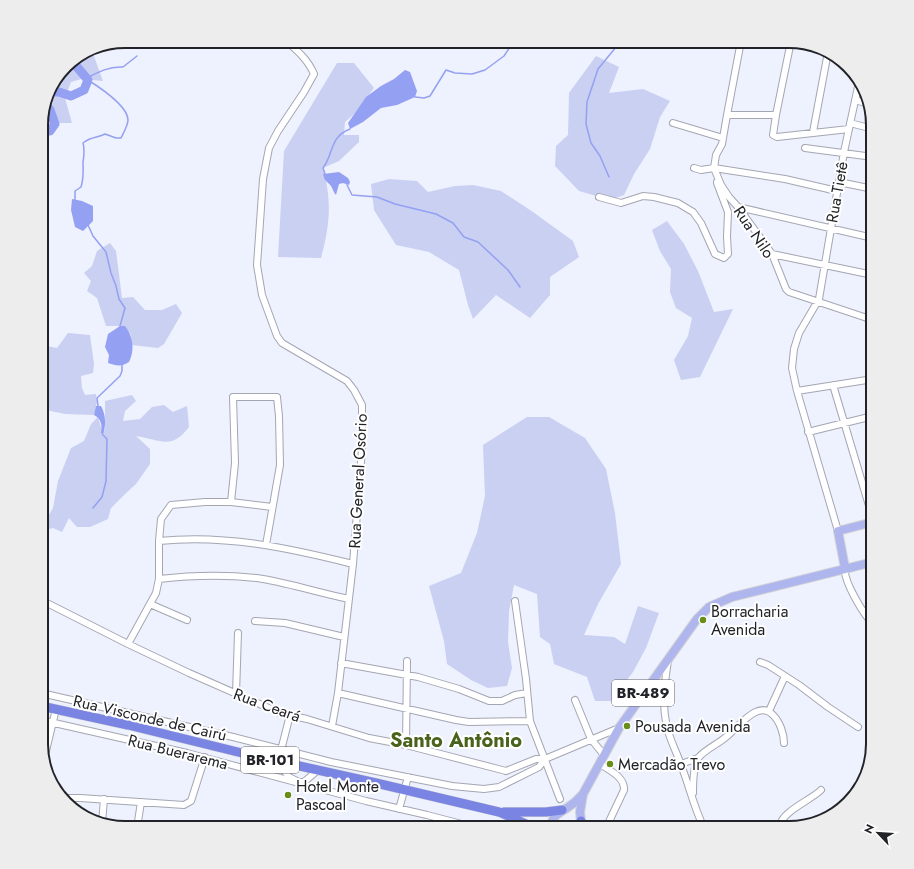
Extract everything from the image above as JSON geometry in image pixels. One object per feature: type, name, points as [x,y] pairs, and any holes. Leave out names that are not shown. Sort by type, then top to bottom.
[{"type":"highway","name":"BR-101","points":[[48,708],[90,716],[278,762],[404,789],[499,812],[519,821]]},
{"type":"highway","points":[[499,812],[546,812],[566,808]]},
{"type":"main road","points":[[845,568],[838,531],[866,524]]},
{"type":"main road","name":"BR-489","points":[[552,821],[555,816],[583,794],[619,728],[696,619],[709,607],[732,597],[866,564]]},
{"type":"main road","name":"BR-489","points":[[582,821],[583,794]]},
{"type":"main road","points":[[566,808],[576,808],[582,821]]},
{"type":"street","name":"Rua General Osório","points":[[294,48],[309,64],[314,74],[269,148],[263,179],[257,265],[262,295],[277,336],[282,343],[347,381],[362,404],[362,449],[353,564],[338,693],[332,726]]},
{"type":"street","points":[[714,168],[716,156],[722,144],[740,48]]},
{"type":"street","points":[[790,48],[776,115],[774,136],[849,126],[866,128]]},
{"type":"street","points":[[813,132],[827,58]]},
{"type":"street","name":"Rua Tietê","points":[[818,302],[844,152],[857,90]]},
{"type":"street","points":[[855,100],[862,102]]},
{"type":"street","points":[[727,115],[776,115]]},
{"type":"street","points":[[673,123],[723,138]]},
{"type":"street","points":[[805,148],[866,156]]},
{"type":"street","points":[[694,168],[702,170],[714,168],[785,179],[837,191]]},
{"type":"street","name":"Rua Nilo","points":[[714,168],[729,197],[772,254],[786,289],[789,292],[866,318]]},
{"type":"street","points":[[599,197],[621,203],[643,196],[678,203],[693,212],[701,223],[715,254],[724,258],[728,254],[728,212],[716,183],[718,178]]},
{"type":"street","points":[[839,182],[866,188]]},
{"type":"street","points":[[738,207],[866,236]]},
{"type":"street","points":[[772,254],[866,273]]},
{"type":"street","points":[[818,302],[795,340],[792,368],[808,432],[838,531]]},
{"type":"street","points":[[797,391],[866,380]]},
{"type":"street","points":[[833,385],[866,496]]},
{"type":"street","points":[[231,502],[235,463],[233,397],[277,398],[280,465],[266,545]]},
{"type":"street","points":[[808,432],[866,418]]},
{"type":"street","points":[[128,644],[156,593],[159,579],[158,541],[161,519],[171,505],[205,502],[231,502],[272,507]]},
{"type":"street","points":[[158,541],[196,539],[236,541],[307,552],[353,564]]},
{"type":"street","points":[[845,568],[846,579],[866,614]]},
{"type":"street","points":[[159,579],[192,576],[244,577],[282,583],[349,599]]},
{"type":"street","points":[[515,601],[530,721],[560,799]]},
{"type":"street","name":"Rua Ceará","points":[[48,604],[128,644],[269,708],[369,738],[506,771]]},
{"type":"street","points":[[150,604],[187,620]]},
{"type":"street","points":[[255,621],[285,623],[344,637]]},
{"type":"street","points":[[236,694],[238,633]]},
{"type":"street","points":[[668,658],[664,702],[668,733],[701,821]]},
{"type":"street","points":[[406,746],[407,660]]},
{"type":"street","points":[[760,662],[768,665],[805,689],[828,707],[858,727]]},
{"type":"street","points":[[341,663],[406,674],[459,689],[489,701],[502,701],[515,695],[527,693]]},
{"type":"street","points":[[769,711],[785,676]]},
{"type":"street","points":[[338,693],[469,722],[530,721]]},
{"type":"street","name":"Rua Visconde de Cairú","points":[[48,695],[233,737],[331,762],[408,777]]},
{"type":"street","points":[[575,700],[591,739],[604,755]]},
{"type":"street","points":[[90,716],[96,706]]},
{"type":"street","points":[[681,764],[698,758],[725,738],[754,712],[762,709],[769,711],[779,723],[783,733],[784,743]]},
{"type":"street","points":[[48,743],[56,710]]},
{"type":"street","points":[[290,715],[278,762],[289,777],[299,782],[304,782],[318,770]]},
{"type":"street","name":"Rua Buerarema","points":[[48,722],[205,758],[366,801],[448,821]]},
{"type":"street","points":[[504,784],[506,771],[536,759],[545,759],[619,728]]},
{"type":"street","points":[[72,800],[104,799],[184,805],[189,804],[205,758]]},
{"type":"street","points":[[692,796],[698,758]]},
{"type":"street","points":[[399,809],[408,777],[475,789],[494,788],[539,767],[545,759]]},
{"type":"street","points":[[600,764],[621,778],[624,782],[624,790],[609,821]]},
{"type":"street","points":[[782,821],[786,815],[798,805],[813,797],[821,790]]},
{"type":"street","points":[[102,817],[104,799]]},
{"type":"street","points":[[138,821],[141,802]]},
{"type":"shaded area","points":[[94,55],[103,81],[81,79],[71,82],[65,98],[72,123],[50,123],[48,125],[52,100],[61,82],[74,67]]},
{"type":"shaded area","points":[[596,56],[619,67],[609,93],[643,89],[670,101],[660,117],[650,149],[634,174],[624,195],[610,200],[579,191],[555,166],[556,146],[568,135],[569,93]]},
{"type":"shaded area","points":[[337,63],[354,63],[374,88],[354,114],[345,122],[344,135],[359,135],[359,142],[339,161],[323,168],[328,191],[329,213],[321,258],[278,257],[284,151]]},
{"type":"shaded area","points":[[389,179],[417,181],[428,192],[455,186],[473,185],[501,191],[573,241],[579,257],[550,277],[550,295],[530,318],[496,295],[473,319],[459,270],[429,252],[396,245],[374,210],[371,184]]},
{"type":"shaded area","points":[[667,221],[684,244],[698,271],[714,312],[733,309],[700,377],[681,380],[674,360],[688,336],[692,318],[676,308],[670,292],[671,269],[660,251],[652,230]]},
{"type":"shaded area","points":[[110,243],[116,251],[122,298],[133,297],[145,310],[162,310],[176,304],[182,313],[164,344],[158,348],[132,345],[131,335],[125,326],[106,326],[97,298],[87,291],[91,281],[84,273],[92,266],[97,251]]},
{"type":"shaded area","points":[[68,333],[90,335],[94,364],[93,373],[81,376],[82,388],[85,395],[96,394],[97,402],[94,415],[65,414],[48,410],[48,346],[57,348]]},
{"type":"shaded area","points":[[132,395],[136,401],[125,411],[123,421],[140,419],[152,407],[164,405],[173,412],[187,406],[189,427],[177,439],[166,442],[136,436],[150,449],[150,464],[136,484],[111,508],[108,519],[90,527],[77,527],[69,518],[62,532],[53,528],[48,529],[48,516],[53,508],[58,481],[71,448],[84,441],[91,424],[98,417],[103,434],[105,429],[105,401]]},
{"type":"shaded area","points":[[527,417],[549,417],[585,438],[606,469],[615,513],[621,564],[598,604],[584,635],[614,637],[625,644],[638,606],[659,613],[646,648],[633,672],[611,701],[595,701],[587,677],[554,664],[550,644],[540,637],[537,594],[514,585],[509,611],[508,642],[512,668],[507,686],[488,688],[471,680],[447,664],[444,641],[429,586],[461,573],[477,533],[485,496],[483,445]]},
{"type":"water","points":[[405,70],[410,72],[417,91],[415,97],[397,105],[381,108],[363,122],[350,129],[348,123],[366,97]]},
{"type":"water","points":[[339,172],[348,178],[350,182],[349,185],[343,183],[339,184],[336,195],[331,186],[325,180],[323,174]]},
{"type":"water","points":[[72,199],[82,201],[93,206],[93,221],[83,231],[75,227],[71,210]]},
{"type":"water","points":[[120,326],[125,326],[130,334],[132,353],[129,362],[119,366],[108,363],[109,355],[105,347],[108,334]]},
{"type":"water","points":[[96,406],[101,406],[105,416],[105,428],[103,435],[101,433],[100,421],[94,415]]},
{"type":"waterway","points":[[415,97],[424,98],[430,96],[446,70],[455,73],[472,74],[485,70],[504,56],[509,48]]},
{"type":"waterway","points":[[609,177],[600,156],[591,143],[586,124],[587,102],[598,69],[615,48]]},
{"type":"waterway","points":[[87,78],[109,68],[123,67],[137,56]]},
{"type":"waterway","points":[[56,92],[71,96],[84,90],[88,80],[76,66]]},
{"type":"waterway","points":[[75,200],[75,191],[81,187],[83,181],[83,143],[89,139],[105,134],[116,138],[121,138],[128,122],[127,115],[118,103],[88,80]]},
{"type":"waterway","points":[[48,130],[50,131],[55,124],[50,110]]},
{"type":"waterway","points":[[325,174],[323,168],[335,141],[338,136],[350,129]]},
{"type":"waterway","points":[[347,185],[352,195],[377,197],[395,204],[436,214],[453,223],[464,237],[478,242],[508,270],[520,287]]},
{"type":"waterway","points":[[88,225],[93,236],[106,252],[119,299],[125,308],[120,326]]},
{"type":"waterway","points":[[98,406],[97,398],[120,376],[122,365]]},
{"type":"waterway","points":[[93,508],[102,497],[106,481],[107,439],[103,435]]},
{"type":"place","name":"Borracharia Avenida","points":[[703,620]]},
{"type":"place","name":"Pousada Avenida","points":[[627,726]]},
{"type":"place","name":"Mercadão Trevo","points":[[610,764]]},
{"type":"place","name":"Hotel Monte Pascoal","points":[[288,795]]},
{"type":"district","name":"Santo Antônio","points":[[456,740]]}]
